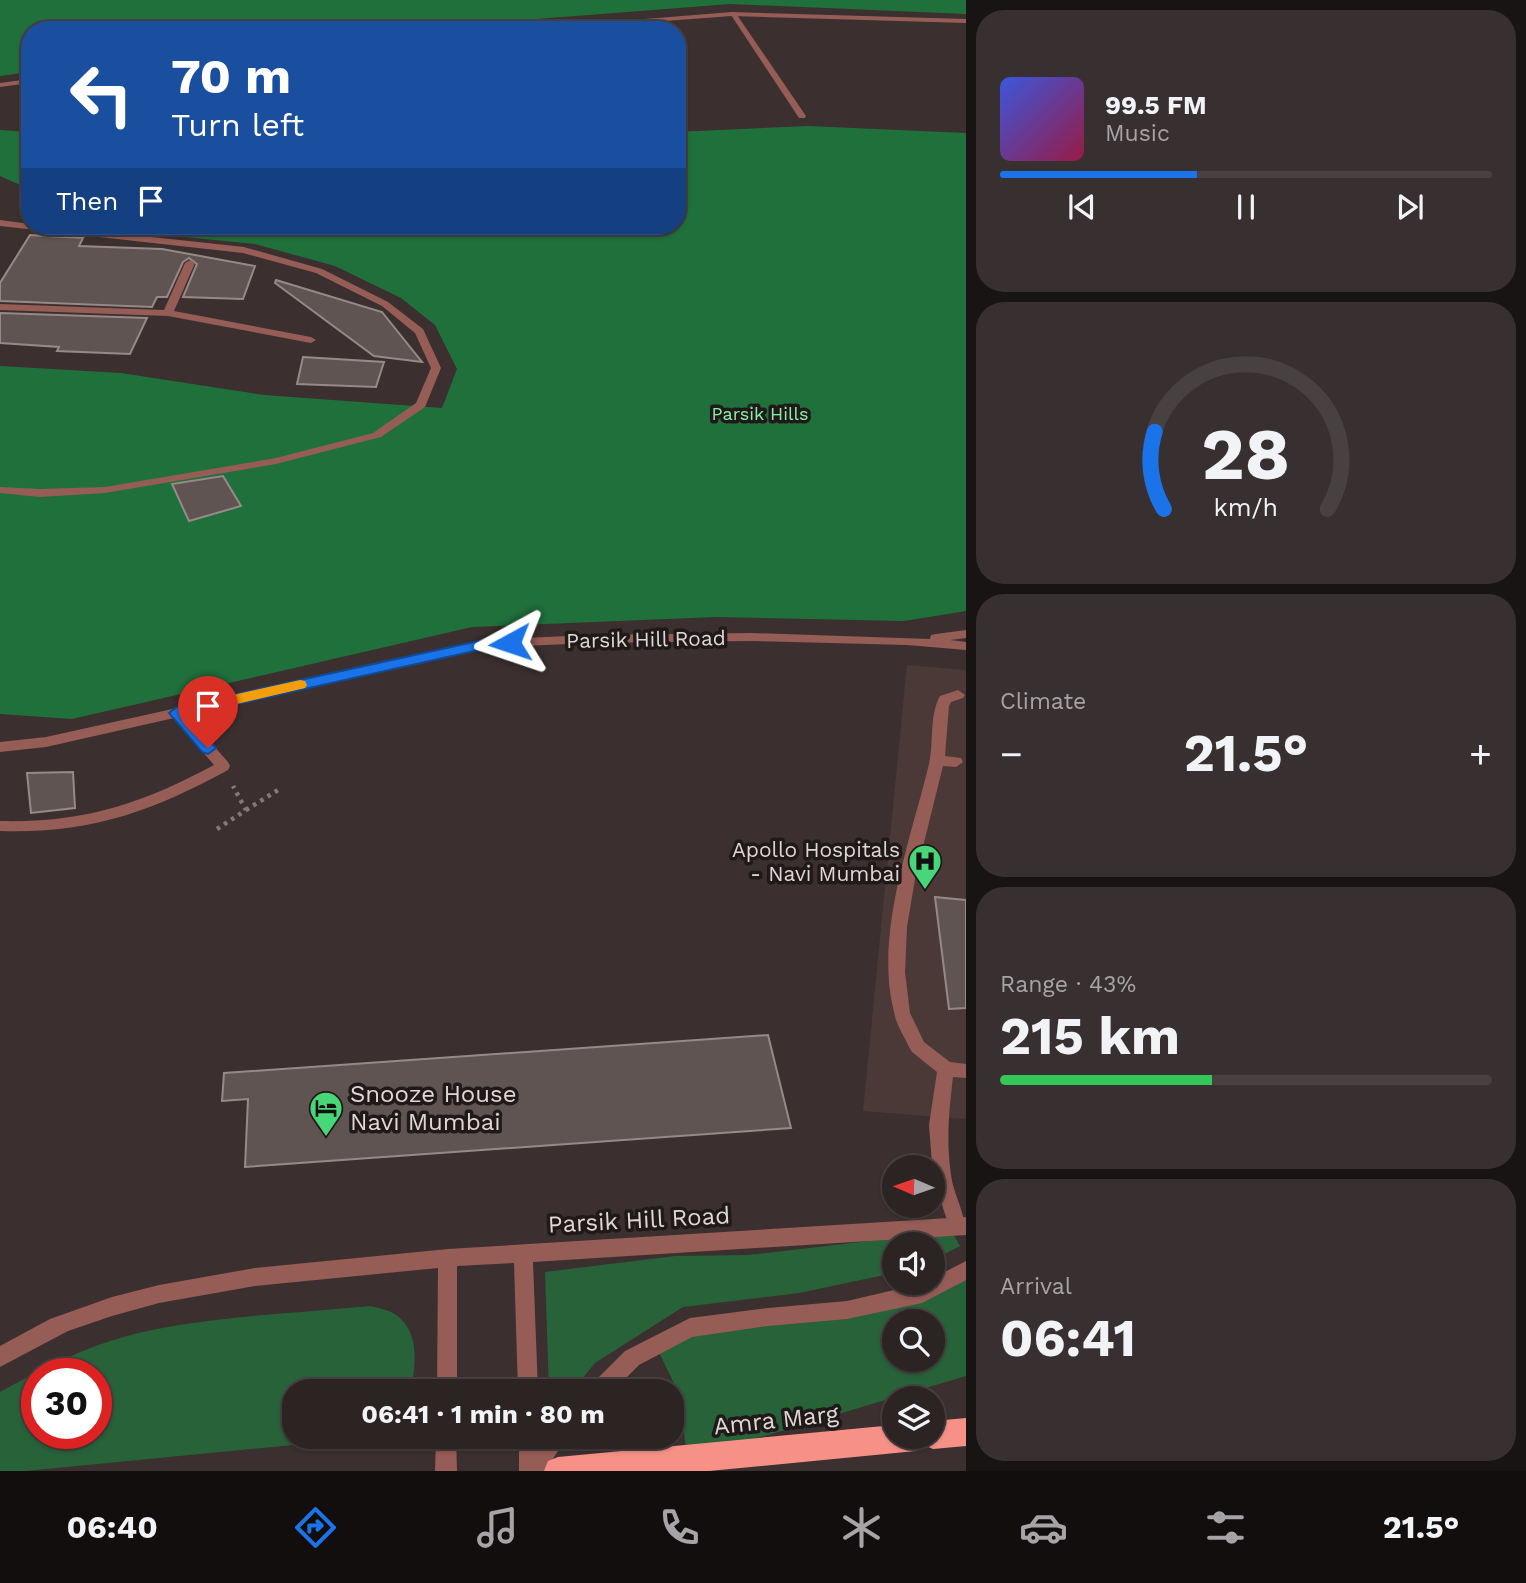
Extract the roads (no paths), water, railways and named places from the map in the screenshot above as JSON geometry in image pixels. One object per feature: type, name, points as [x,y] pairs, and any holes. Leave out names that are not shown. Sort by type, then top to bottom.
[{"type":"highway","points":[[945,1434],[966,1432]]},
{"type":"highway","name":"Amra Marg","points":[[558,1471],[882,1440]]},
{"type":"street","points":[[653,21],[732,14],[966,21]]},
{"type":"street","points":[[732,14],[802,116]]},
{"type":"street","points":[[0,85],[21,82]]},
{"type":"street","points":[[0,223],[21,225]]},
{"type":"street","points":[[0,490],[40,493],[106,490],[276,461],[377,435],[421,405],[436,368],[419,331],[385,304],[319,271],[244,250],[108,235]]},
{"type":"street","points":[[168,313],[190,263]]},
{"type":"street","points":[[0,307],[168,313],[312,340]]},
{"type":"street","points":[[907,641],[966,634]]},
{"type":"street","name":"Parsik Hill Road","points":[[0,747],[46,742],[483,645],[589,639],[751,637],[907,641],[966,646]]},
{"type":"street","points":[[958,695],[945,699],[942,706],[937,761],[914,844],[900,917],[895,968],[899,1007],[912,1036],[932,1062],[946,1069],[966,1071]]},
{"type":"street","points":[[0,826],[34,829],[116,816],[186,788],[223,766],[177,713]]},
{"type":"street","points":[[937,761],[956,762]]},
{"type":"street","points":[[946,1069],[938,1125],[942,1178],[962,1226]]},
{"type":"street","name":"Parsik Hill Road","points":[[0,1357],[64,1323],[156,1293],[260,1278],[448,1258],[962,1226]]},
{"type":"street","points":[[523,1254],[528,1379]]},
{"type":"street","points":[[447,1379],[448,1258]]},
{"type":"street","points":[[610,1379],[632,1358],[690,1328],[847,1310],[922,1294],[966,1270]]},
{"type":"street","points":[[446,1449],[446,1471]]},
{"type":"street","points":[[530,1449],[531,1471]]},
{"type":"street","points":[[531,1471],[548,1449]]},
{"type":"place","name":"Apollo Hospitals - Navi Mumbai","points":[[925,891]]},
{"type":"place","name":"Snooze House Navi Mumbai","points":[[326,1138]]},
{"type":"park label","name":"Parsik Hills","points":[[760,413]]}]
